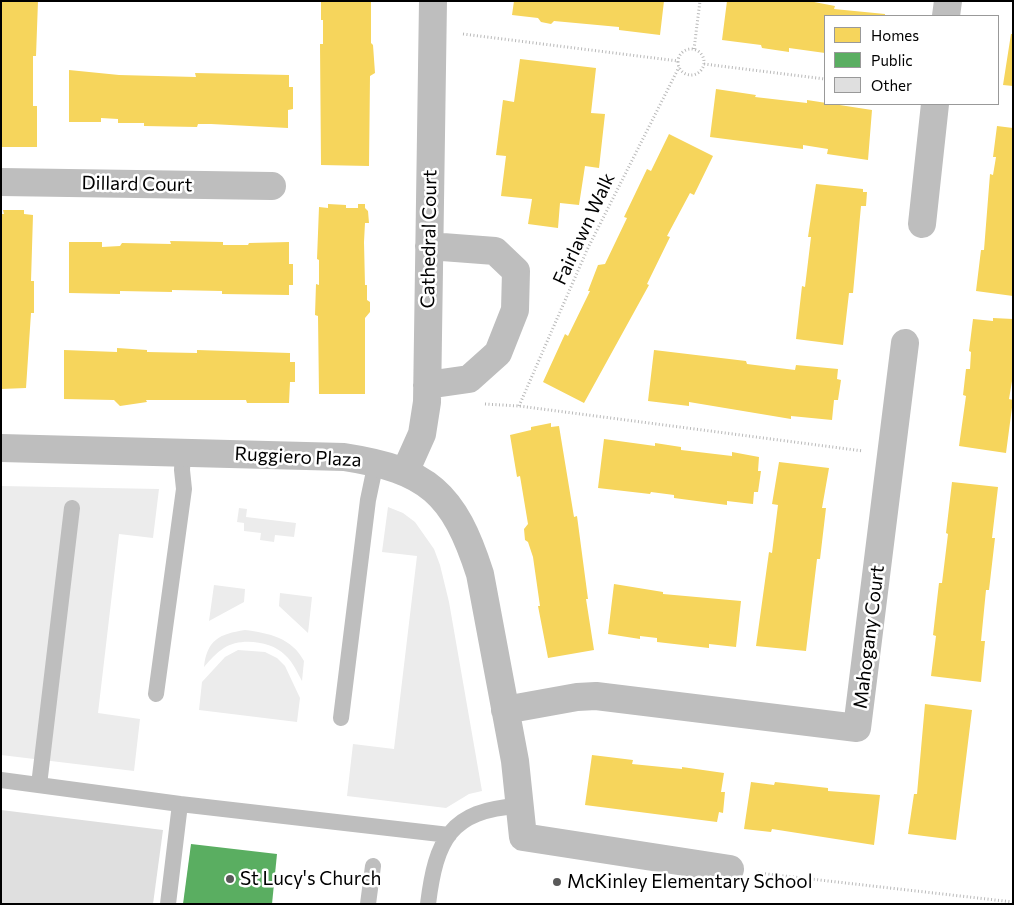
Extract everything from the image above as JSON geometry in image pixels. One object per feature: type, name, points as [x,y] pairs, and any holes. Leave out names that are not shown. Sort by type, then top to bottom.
[{"type":"street","name":"Cathedral Court","points":[[405,472],[422,434],[427,385],[432,1]]},
{"type":"street","points":[[946,15],[948,1]]},
{"type":"street","points":[[922,224],[935,105]]},
{"type":"street","name":"Dillard Court","points":[[1,182],[272,186]]},
{"type":"street","points":[[427,385],[468,379],[498,353],[515,310],[516,271],[495,251],[429,246]]},
{"type":"street","name":"Mahogany Court","points":[[505,710],[577,697],[596,696],[857,728],[905,343]]},
{"type":"street","name":"Ruggiero Plaza","points":[[1,448],[320,455],[376,462],[405,472],[424,482],[441,496],[455,512],[478,566],[515,761],[522,838],[730,869]]},
{"type":"lane","points":[[156,694],[184,489],[183,452]]},
{"type":"lane","points":[[341,718],[368,494],[376,462]]},
{"type":"lane","points":[[39,785],[72,508]]},
{"type":"lane","points":[[1,780],[180,804],[448,835]]},
{"type":"lane","points":[[168,904],[180,804]]},
{"type":"lane","points":[[428,904],[434,866],[448,835],[465,819],[480,812],[519,806]]},
{"type":"lane","points":[[368,904],[373,866]]},
{"type":"path","points":[[694,49],[700,1]]},
{"type":"path","points":[[432,30],[678,61]]},
{"type":"path","points":[[694,49],[703,56],[704,64],[700,71],[693,75],[684,73],[679,67],[678,61],[682,53],[694,49]]},
{"type":"path","points":[[704,64],[824,79]]},
{"type":"path","name":"Fairlawn Walk","points":[[520,406],[587,250],[679,67]]},
{"type":"path","points":[[482,404],[520,406],[891,455]]},
{"type":"path","points":[[730,869],[1013,902]]},
{"type":"shaded area","points":[[1,486],[159,489],[153,538],[119,534],[98,713],[140,719],[134,771],[1,755]]},
{"type":"shaded area","points":[[388,507],[403,513],[415,522],[434,549],[449,602],[482,791],[469,794],[446,808],[347,796],[353,744],[394,749],[417,556],[382,552]]},
{"type":"shaded area","points":[[239,508],[247,509],[246,517],[296,523],[294,537],[275,535],[274,542],[260,540],[261,533],[244,531],[244,523],[237,522]]},
{"type":"shaded area","points":[[214,585],[245,589],[244,602],[209,621]]},
{"type":"shaded area","points":[[280,593],[312,597],[308,633],[279,606]]},
{"type":"shaded area","points":[[245,630],[271,635],[293,647],[304,661],[302,681],[293,664],[285,655],[272,646],[256,642],[238,642],[224,648],[204,667],[211,644],[221,636]]},
{"type":"shaded area","points":[[238,650],[265,652],[277,658],[285,666],[300,698],[297,722],[199,710],[202,682],[225,657]]},
{"type":"building: Homes","points":[[1,1],[38,1],[36,56],[33,56],[33,106],[37,106],[37,147],[1,147]]},
{"type":"building: Homes","points":[[321,1],[371,1],[371,43],[373,45],[375,73],[370,76],[369,166],[321,165],[320,44],[323,44],[323,20],[321,20]]},
{"type":"building: Homes","points":[[514,1],[664,1],[660,35],[619,30],[619,27],[554,21],[551,24],[541,22],[538,18],[512,15]]},
{"type":"building: Homes","points":[[727,1],[809,1],[835,6],[834,9],[885,14],[824,15],[824,53],[789,48],[789,52],[762,48],[761,45],[722,40]]},
{"type":"building: Homes","points":[[1011,34],[1013,34],[1013,86],[1003,85]]},
{"type":"building: Homes","points":[[520,59],[596,68],[591,113],[605,114],[599,168],[585,166],[579,205],[560,203],[558,228],[528,224],[532,199],[501,196],[506,156],[496,155],[503,100],[514,102]]},
{"type":"building: Homes","points":[[69,70],[119,75],[196,77],[195,73],[289,75],[289,87],[293,87],[293,109],[288,110],[288,128],[211,124],[198,124],[197,127],[144,126],[144,123],[118,123],[118,119],[101,118],[101,122],[69,122]]},
{"type":"building: Homes","points":[[716,89],[756,95],[755,97],[807,103],[807,100],[824,103],[824,105],[840,105],[872,110],[868,160],[827,154],[828,149],[803,145],[803,149],[710,137]]},
{"type":"building: Homes","points":[[997,126],[1013,128],[1013,296],[976,291],[981,250],[984,250],[990,174],[993,175],[996,157],[993,157]]},
{"type":"building: Homes","points":[[669,134],[713,156],[694,195],[690,193],[667,236],[670,237],[647,284],[649,285],[584,403],[543,382],[565,334],[568,336],[590,291],[588,291],[598,265],[605,264],[627,218],[624,217],[647,169],[651,171]]},
{"type":"building: Homes","points":[[816,184],[863,189],[863,192],[867,192],[866,206],[861,206],[853,293],[849,293],[843,345],[796,339],[802,286],[805,287],[811,237],[808,237]]},
{"type":"building: Homes","points":[[328,204],[346,205],[346,208],[358,208],[358,204],[365,204],[365,208],[368,211],[369,223],[365,223],[364,242],[365,285],[367,285],[367,300],[370,302],[370,312],[365,318],[365,394],[319,394],[318,316],[315,315],[316,284],[319,285],[319,260],[317,259],[319,207],[328,208]]},
{"type":"building: Homes","points":[[3,210],[24,210],[24,214],[33,215],[31,281],[34,281],[34,313],[31,313],[26,388],[1,389],[1,214],[4,214]]},
{"type":"building: Homes","points":[[170,241],[223,242],[223,245],[289,242],[289,264],[293,264],[293,285],[289,285],[289,295],[222,294],[222,291],[172,290],[172,292],[120,291],[120,294],[69,293],[69,242],[102,242],[102,247],[120,246],[122,243],[171,244]]},
{"type":"building: Homes","points":[[993,318],[1013,319],[1013,375],[1009,399],[1013,400],[1006,453],[959,446],[966,396],[963,395],[966,369],[970,369],[971,352],[969,351],[973,319],[993,321]]},
{"type":"building: Homes","points":[[117,348],[147,350],[147,352],[197,353],[197,350],[290,353],[290,362],[295,362],[295,382],[290,382],[289,403],[247,403],[246,400],[146,400],[147,402],[120,406],[114,400],[64,399],[64,350],[117,352]]},
{"type":"building: Homes","points":[[654,350],[746,361],[747,364],[795,370],[796,365],[838,369],[837,379],[841,380],[838,400],[834,400],[832,420],[791,416],[791,419],[689,402],[689,406],[648,401]]},
{"type":"building: Homes","points":[[551,423],[551,427],[559,426],[574,517],[577,516],[588,599],[586,599],[594,650],[548,658],[538,606],[540,606],[533,557],[528,542],[525,540],[524,529],[528,524],[520,476],[517,477],[510,435],[531,430],[531,427]]},
{"type":"building: Homes","points":[[604,439],[655,446],[655,443],[681,447],[681,450],[732,456],[732,452],[759,457],[758,471],[761,471],[758,492],[754,492],[753,504],[727,501],[727,505],[674,498],[674,495],[598,488]]},
{"type":"building: Homes","points":[[779,462],[829,468],[822,508],[826,508],[820,559],[817,559],[806,651],[756,646],[769,552],[772,553],[778,505],[772,504]]},
{"type":"building: Homes","points":[[952,482],[998,487],[992,538],[995,538],[989,590],[986,590],[981,641],[985,641],[981,682],[931,676],[936,636],[933,635],[939,583],[942,583]]},
{"type":"building: Homes","points":[[614,584],[663,592],[663,594],[741,601],[736,647],[709,644],[709,648],[657,642],[657,638],[640,636],[640,639],[608,634]]},
{"type":"building: Homes","points":[[925,704],[972,710],[956,840],[908,834],[914,794],[917,794]]},
{"type":"building: Homes","points":[[592,755],[633,760],[632,764],[682,769],[682,767],[724,773],[721,792],[725,792],[723,813],[719,812],[717,822],[585,805]]},
{"type":"building: Homes","points":[[751,782],[774,785],[775,782],[828,788],[828,791],[880,795],[874,845],[772,829],[771,832],[744,829]]},
{"type":"building: Public","name":"St Lucy's Church","points":[[191,844],[277,854],[272,904],[183,904]]},
{"type":"building: Other","points":[[1,810],[163,830],[153,904],[1,904]]},
{"type":"place","name":"St Lucy's Church","points":[[230,879]]},
{"type":"place","name":"McKinley Elementary School","points":[[557,882]]}]
